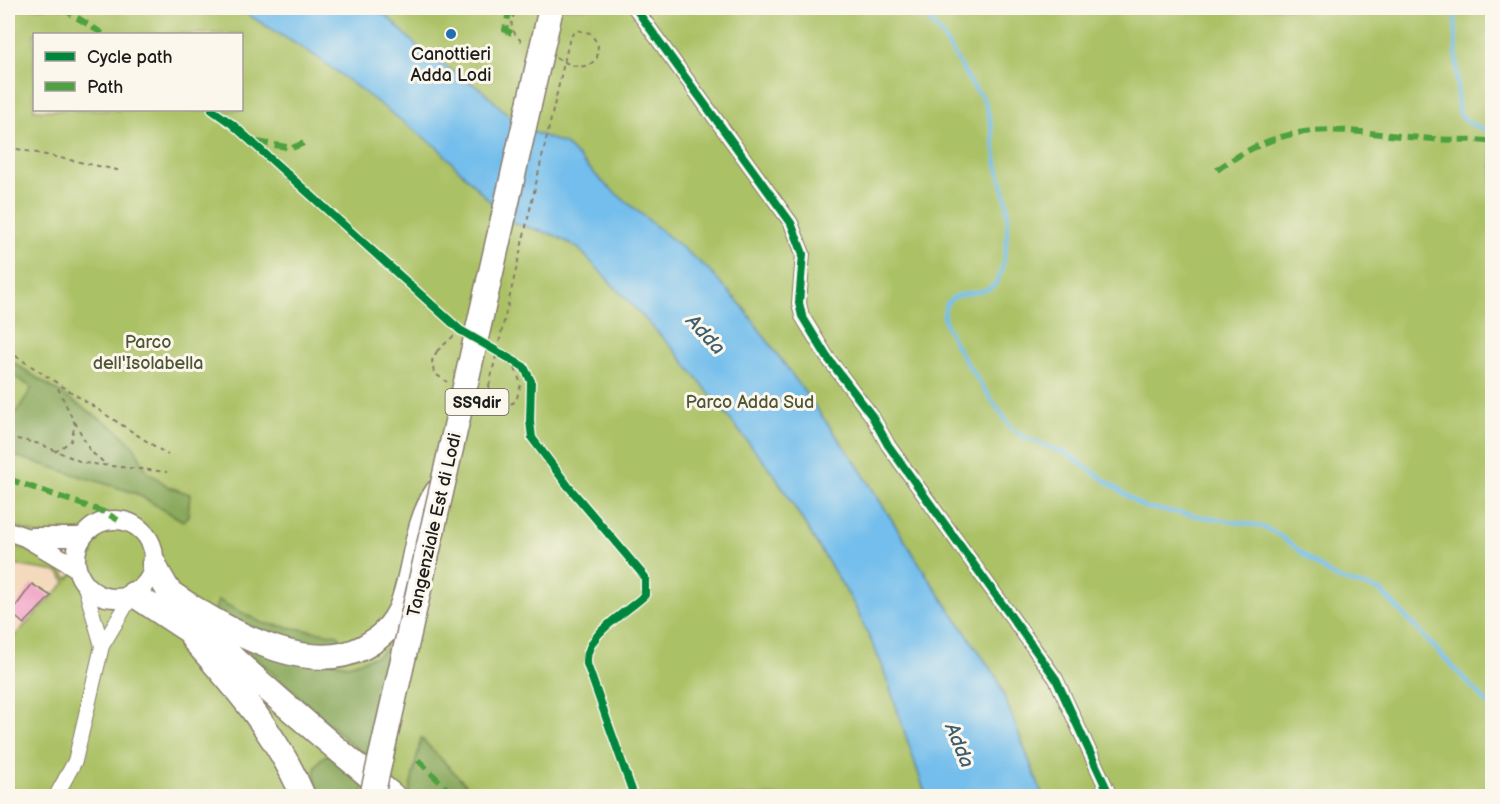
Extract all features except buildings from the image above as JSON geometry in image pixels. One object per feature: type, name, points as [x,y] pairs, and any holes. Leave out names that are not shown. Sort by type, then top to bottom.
[{"type":"highway","name":"Tangenziale Est di Lodi","points":[[372,796],[551,8]]},
{"type":"highway","name":"Tangenziale Est di Lodi","points":[[388,796],[566,8]]},
{"type":"highway","points":[[168,591],[223,626],[252,639],[303,655],[324,658],[344,656],[370,644],[388,629],[405,594],[422,520],[443,482]]},
{"type":"highway","points":[[154,564],[168,591],[190,617],[257,681],[393,796]]},
{"type":"highway","points":[[134,594],[257,681]]},
{"type":"highway","points":[[172,619],[200,647],[252,708],[287,763],[303,796]]},
{"type":"street","points":[[635,8],[791,223],[800,241],[803,254],[799,303],[808,329],[872,416],[888,445],[1056,679],[1110,796]]},
{"type":"street","points":[[8,531],[25,537],[81,576],[94,592],[107,598],[120,598],[134,594],[144,587],[154,564],[149,540],[141,530],[130,523],[118,520],[104,522],[92,527],[83,537],[76,557],[81,576],[102,646]]},
{"type":"street","points":[[25,537],[83,537]]},
{"type":"street","points":[[56,796],[75,761],[102,646],[134,594]]},
{"type":"path","points":[[511,27],[515,12],[522,8]]},
{"type":"path","points":[[512,360],[521,384],[519,397],[511,404],[500,406],[490,399],[489,386],[572,33],[584,31],[594,37],[599,49],[594,62]]},
{"type":"path","points":[[8,147],[122,171]]},
{"type":"path","points":[[437,351],[453,333],[462,332]]},
{"type":"path","points":[[8,351],[168,455]]},
{"type":"path","points":[[55,382],[90,451],[107,466]]},
{"type":"path","points":[[55,452],[71,441],[75,430],[74,419]]},
{"type":"path","points":[[8,436],[40,444],[73,460],[167,472]]},
{"type":"green space","name":"Parco Adda Sud","points":[[8,8],[1492,8],[1492,796],[8,796],[8,643],[66,582],[58,572],[8,564],[8,543],[49,560],[68,579],[93,553],[8,525]]},
{"type":"green space","points":[[8,359],[116,429],[135,448],[147,471],[169,487],[190,494],[188,516],[183,521],[135,493],[8,454],[8,421],[10,422],[32,388],[8,372]]},
{"type":"green space","points":[[218,600],[262,623],[338,635],[347,649],[309,647],[214,613]]},
{"type":"green space","points":[[398,638],[369,760],[248,651],[253,645],[348,665],[377,656]]},
{"type":"green space","points":[[421,738],[477,796],[413,796],[409,793]]},
{"type":"green space","points":[[332,753],[365,781],[362,796],[319,796],[315,782],[315,770],[320,760]]},
{"type":"water","name":"Adda","points":[[237,8],[368,8],[387,16],[423,52],[482,90],[522,128],[565,144],[607,186],[707,268],[743,307],[856,463],[933,585],[997,678],[1043,796],[926,796],[882,665],[854,604],[776,477],[676,352],[578,248],[554,235],[510,222],[438,148],[317,57]]},
{"type":"waterway","points":[[914,8],[932,23],[946,42],[973,86],[984,99],[989,117],[1007,204],[1008,222],[1003,265],[992,287],[959,295],[946,305],[944,314],[946,325],[961,354],[1011,428],[1022,436],[1069,455],[1143,507],[1260,526],[1289,542],[1333,576],[1382,592],[1492,708]]},
{"type":"waterway","points":[[1455,8],[1458,111],[1468,122],[1492,132]]},
{"type":"marked path","points":[[62,8],[101,33]]},
{"type":"marked path","points":[[510,8],[505,30],[514,34]]},
{"type":"marked path","points":[[1217,170],[1246,152],[1272,140],[1297,133],[1322,130],[1492,142]]},
{"type":"marked path","points":[[257,142],[292,148],[304,143]]},
{"type":"marked path","points":[[8,479],[104,512],[118,520]]},
{"type":"marked path","points":[[418,760],[454,796]]},
{"type":"cycle path","points":[[635,8],[791,223],[803,254],[799,303],[802,316],[827,357],[872,416],[888,445],[1056,679],[1110,796]]},
{"type":"cycle path","points":[[213,111],[232,124],[460,330],[524,367],[531,381],[532,438],[568,486],[645,577],[645,595],[599,634],[592,643],[587,664],[634,796]]},
{"type":"place","name":"Canottieri Adda Lodi","points":[[451,34]]},
{"type":"park label","name":"Parco dell'Isolabella","points":[[148,352]]}]
